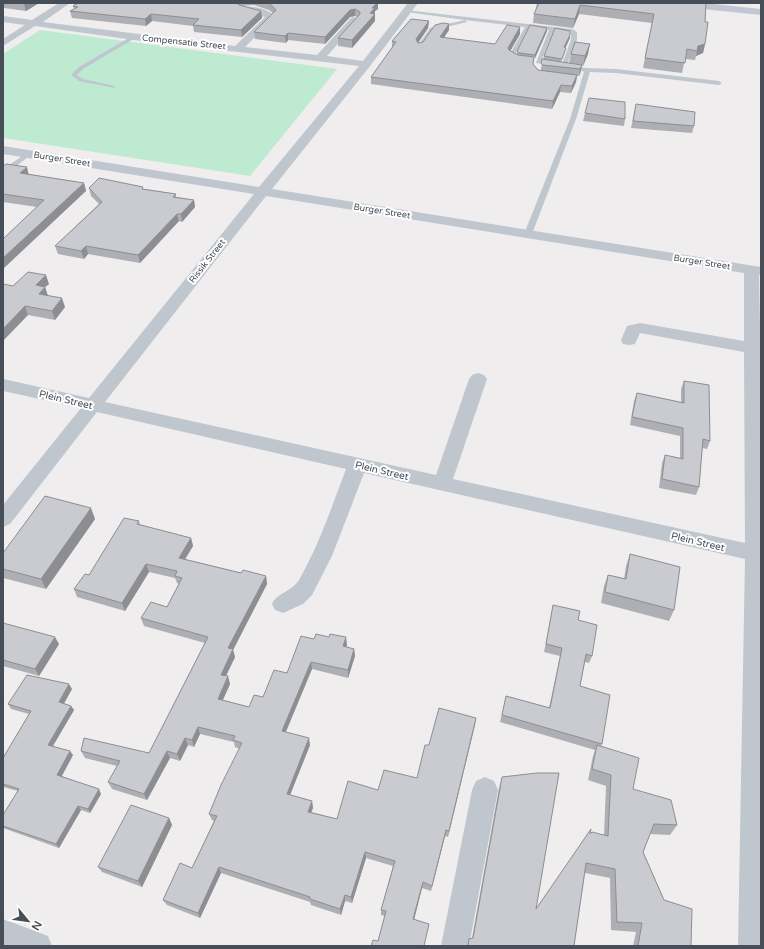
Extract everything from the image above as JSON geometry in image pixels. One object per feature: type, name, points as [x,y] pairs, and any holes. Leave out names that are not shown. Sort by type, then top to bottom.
[{"type":"street","points":[[3,43],[65,3]]},
{"type":"street","points":[[672,3],[761,12]]},
{"type":"street","name":"Rissik Street","points":[[3,519],[410,7]]},
{"type":"street","points":[[238,48],[270,17],[266,13],[243,9]]},
{"type":"street","name":"Compensatie Street","points":[[3,19],[134,37],[366,64]]},
{"type":"street","points":[[320,58],[354,20]]},
{"type":"street","name":"Burger Street","points":[[3,150],[756,270]]},
{"type":"street","points":[[752,946],[758,602],[752,348],[756,270]]},
{"type":"street","points":[[629,340],[633,329],[640,328],[752,348]]},
{"type":"street","points":[[442,484],[478,379]]},
{"type":"street","name":"Plein Street","points":[[3,385],[758,555]]},
{"type":"street","points":[[283,604],[297,597],[309,581],[334,525],[357,464]]},
{"type":"street","points":[[455,946],[485,790]]},
{"type":"street","points":[[3,932],[38,946]]},
{"type":"lane","points":[[410,7],[473,19],[574,32],[574,40],[564,66]]},
{"type":"lane","points":[[420,47],[432,29],[473,19]]},
{"type":"lane","points":[[524,60],[512,56],[528,25]]},
{"type":"lane","points":[[536,70],[552,28]]},
{"type":"lane","points":[[113,87],[80,80],[74,75],[81,68],[134,37]]},
{"type":"lane","points":[[531,61],[586,70],[616,71],[719,83]]},
{"type":"lane","points":[[528,234],[573,119],[581,80],[587,72],[586,70]]},
{"type":"lane","points":[[3,172],[29,154]]},
{"type":"green space","points":[[40,30],[337,69],[250,176],[3,138],[3,54]]},
{"type":"building","points":[[78,3],[237,3],[239,5],[261,11],[241,30],[193,25],[199,19],[151,14],[145,19],[70,11],[78,7],[73,6]]},
{"type":"building","points":[[269,3],[377,3],[372,8],[375,8],[370,13],[375,14],[352,40],[338,38],[360,14],[360,12],[355,9],[350,10],[325,37],[288,33],[285,36],[254,32],[276,10]]},
{"type":"building","points":[[539,3],[706,3],[705,22],[708,22],[705,44],[698,46],[697,51],[687,49],[685,63],[645,58],[654,14],[580,5],[575,19],[534,14]]},
{"type":"building","points":[[411,19],[429,21],[416,39],[418,43],[423,42],[435,25],[443,23],[449,24],[440,37],[495,44],[507,25],[520,27],[508,48],[509,50],[518,55],[534,57],[533,64],[538,70],[577,75],[572,86],[561,85],[553,101],[371,77],[396,42],[392,41]]},
{"type":"building","points":[[530,25],[547,28],[535,55],[519,53],[517,51]]},
{"type":"building","points":[[555,28],[570,31],[570,35],[564,47],[566,48],[562,59],[544,56]]},
{"type":"building","points":[[575,42],[590,44],[585,56],[571,54]]},
{"type":"building","points":[[542,59],[582,65],[580,69],[543,65],[541,63]]},
{"type":"building","points":[[589,98],[625,102],[625,119],[585,113]]},
{"type":"building","points":[[636,104],[695,112],[694,126],[633,121]]},
{"type":"building","points":[[6,164],[27,167],[20,173],[84,183],[3,258],[3,239],[44,200],[3,194],[3,166]]},
{"type":"building","points":[[99,178],[143,187],[142,189],[176,194],[173,197],[194,200],[181,214],[177,214],[138,255],[86,246],[81,251],[55,246],[102,202],[89,188]]},
{"type":"building","points":[[28,272],[46,275],[36,285],[45,287],[39,294],[62,298],[52,311],[25,306],[3,329],[3,284],[13,286]]},
{"type":"building","points":[[684,381],[709,385],[710,441],[703,439],[699,487],[662,479],[665,455],[683,459],[683,428],[632,417],[637,393],[684,403]]},
{"type":"building","points":[[45,496],[91,508],[41,579],[3,569],[3,553]]},
{"type":"building","points":[[124,518],[139,521],[137,524],[191,538],[179,558],[241,573],[243,570],[266,576],[228,648],[233,649],[221,675],[228,676],[218,699],[249,707],[254,695],[263,697],[274,670],[287,673],[301,636],[314,639],[316,634],[329,637],[330,634],[346,637],[343,646],[354,649],[348,670],[311,662],[282,731],[309,738],[287,794],[312,801],[308,812],[337,819],[348,781],[378,790],[384,770],[417,778],[425,745],[429,745],[439,708],[476,718],[449,831],[446,830],[432,886],[423,882],[413,919],[429,924],[424,946],[371,946],[373,940],[378,941],[386,911],[381,910],[395,861],[365,852],[351,897],[345,895],[340,909],[310,899],[310,897],[219,867],[198,913],[163,900],[180,863],[192,868],[217,816],[209,814],[221,785],[242,743],[233,740],[235,736],[198,727],[192,740],[185,738],[177,754],[167,751],[144,794],[108,782],[120,761],[81,751],[84,738],[149,753],[208,637],[141,618],[151,602],[167,607],[182,578],[175,576],[177,571],[146,564],[122,603],[74,589],[85,574],[89,575]]},
{"type":"building","points":[[630,554],[680,567],[674,610],[605,592],[608,575],[626,579]]},
{"type":"building","points":[[553,605],[580,611],[578,620],[597,625],[592,656],[586,654],[580,686],[610,695],[602,744],[502,715],[506,696],[550,708],[562,648],[546,644]]},
{"type":"building","points":[[3,623],[55,637],[35,669],[3,660]]},
{"type":"building","points":[[27,675],[69,684],[59,702],[71,706],[48,745],[70,751],[57,775],[99,789],[88,809],[78,806],[56,844],[3,826],[3,815],[19,789],[3,784],[3,758],[31,711],[8,704]]},
{"type":"building","points":[[597,745],[639,758],[633,789],[671,800],[677,825],[654,824],[643,852],[664,900],[692,909],[691,946],[638,946],[642,923],[617,922],[615,869],[586,863],[574,946],[468,946],[469,939],[473,938],[502,777],[537,773],[559,773],[536,909],[591,829],[590,834],[592,832],[608,836],[611,775],[592,769]]},
{"type":"building","points":[[131,805],[169,818],[138,881],[98,867]]}]
